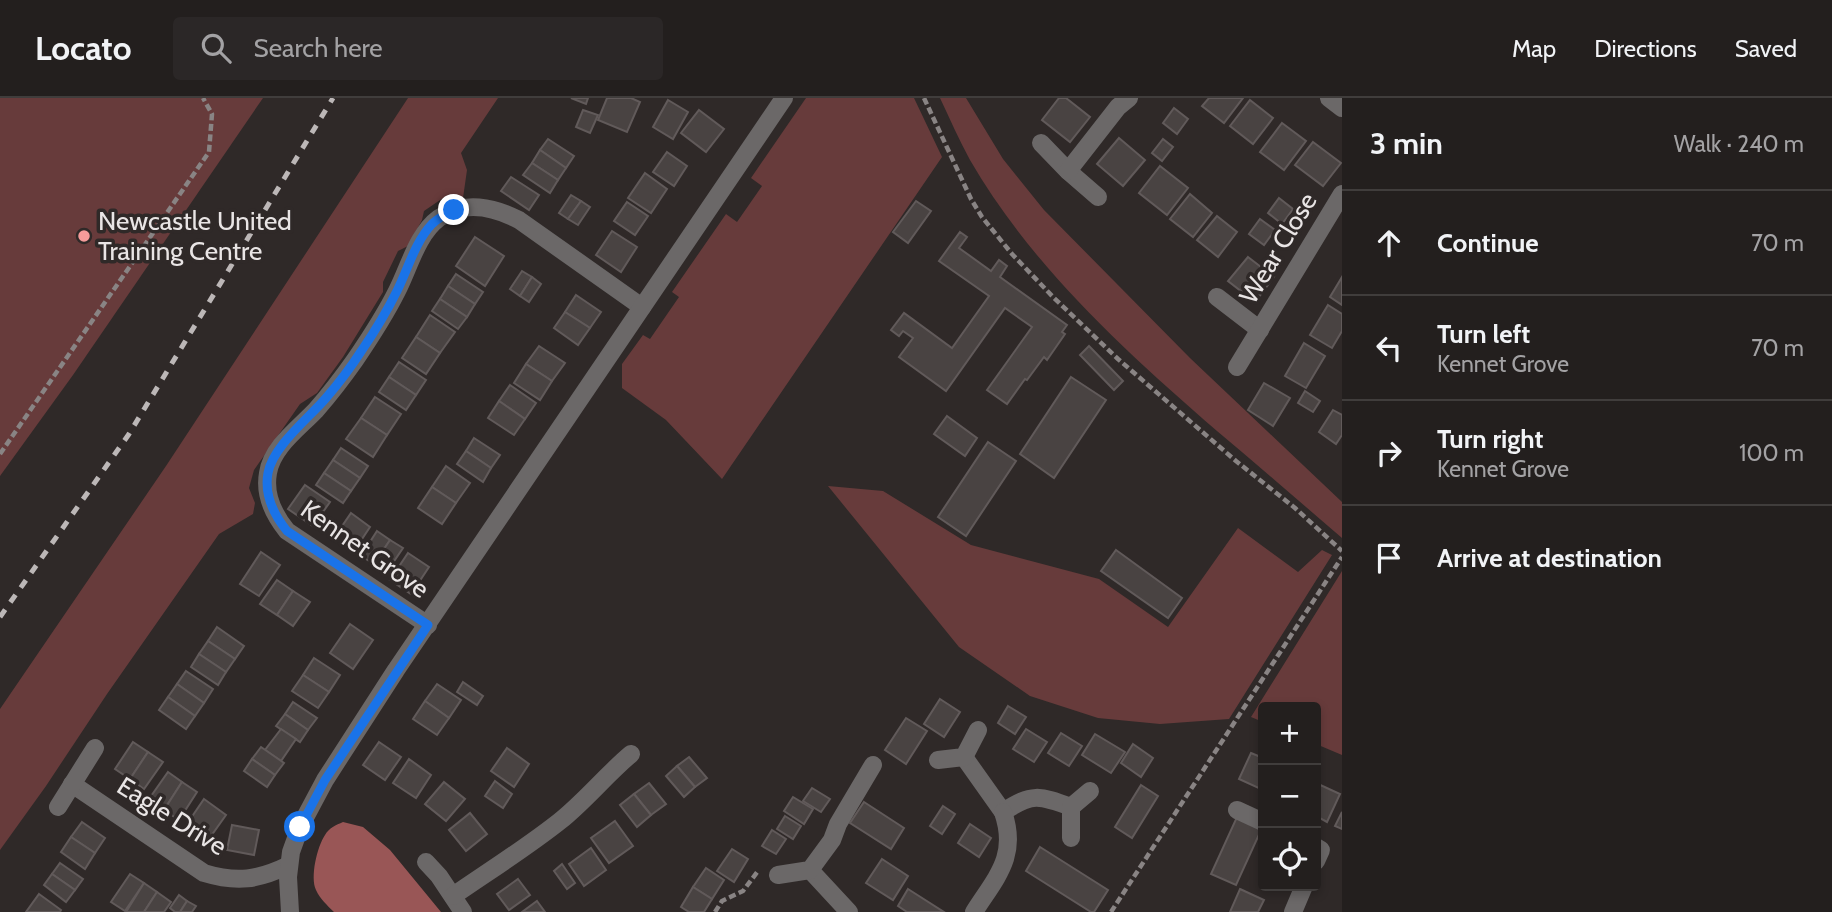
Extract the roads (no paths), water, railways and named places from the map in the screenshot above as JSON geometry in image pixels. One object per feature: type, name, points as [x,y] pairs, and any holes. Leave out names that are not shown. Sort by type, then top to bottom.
[{"type":"street","points":[[290,912],[289,865],[300,827],[325,780],[784,98]]},
{"type":"street","points":[[1068,171],[1118,107],[1129,98]]},
{"type":"street","points":[[1329,98],[1342,108]]},
{"type":"street","points":[[1041,143],[1098,197]]},
{"type":"street","name":"Wear Close","points":[[1237,368],[1342,194]]},
{"type":"street","name":"Kennet Grove","points":[[428,625],[287,531],[273,510],[267,487],[271,461],[278,450],[329,394],[363,349],[398,290],[424,234],[440,217],[454,210],[477,206],[519,220],[642,307]]},
{"type":"street","name":"Wear Close","points":[[1217,297],[1260,330]]},
{"type":"street","points":[[964,757],[978,730]]},
{"type":"street","points":[[58,807],[95,748]]},
{"type":"street","points":[[453,896],[563,819],[631,754]]},
{"type":"street","points":[[939,760],[964,757]]},
{"type":"street","points":[[964,757],[1003,812],[1010,835],[1007,856],[974,912]]},
{"type":"street","points":[[778,875],[810,870],[832,840],[838,824],[873,765]]},
{"type":"street","name":"Eagle Drive","points":[[72,784],[204,873],[246,879],[268,875],[289,865]]},
{"type":"street","points":[[1071,838],[1071,807],[1090,791]]},
{"type":"street","points":[[1003,812],[1019,801],[1035,797],[1071,807]]},
{"type":"street","points":[[1237,810],[1258,820]]},
{"type":"street","points":[[426,862],[439,876],[463,912]]},
{"type":"street","points":[[810,870],[849,912]]},
{"type":"street","points":[[1293,912],[1302,891]]},
{"type":"railway","points":[[0,617],[129,434],[333,98]]},
{"type":"place","name":"Newcastle United Training Centre","points":[[84,236]]}]
